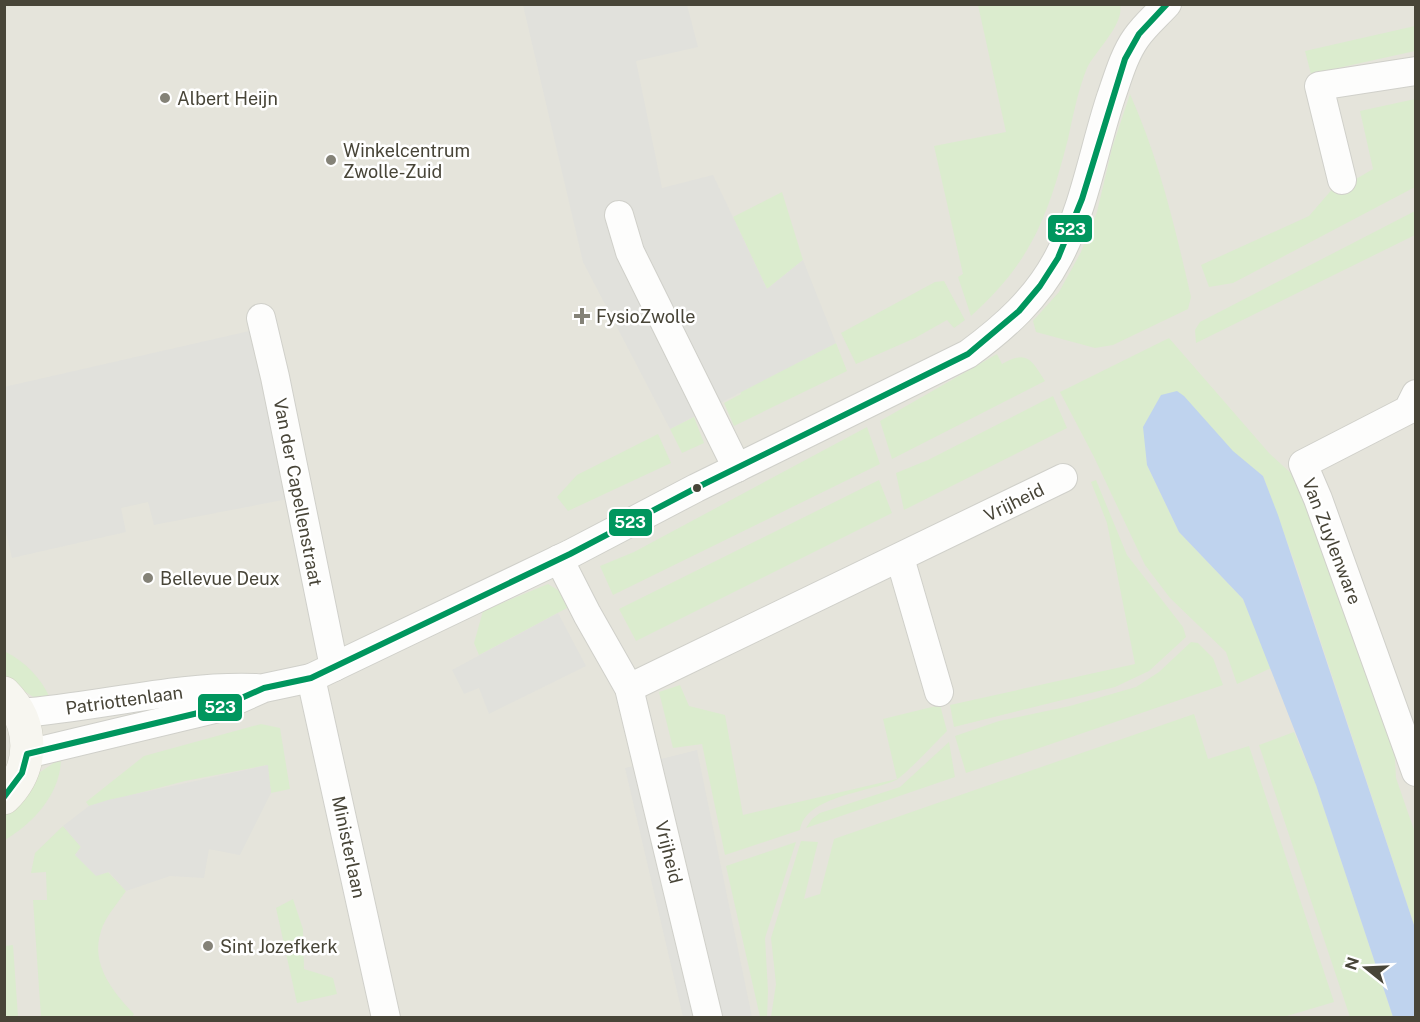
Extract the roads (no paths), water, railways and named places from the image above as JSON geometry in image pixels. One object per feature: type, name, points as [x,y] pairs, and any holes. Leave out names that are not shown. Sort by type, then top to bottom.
[{"type":"street","name":"Patriottenlaan","points":[[27,754],[219,708],[264,688],[322,672],[560,559],[737,468],[968,354],[1006,326],[1045,280],[1059,257],[1073,225],[1118,76],[1136,37],[1167,4]]},
{"type":"street","points":[[1342,180],[1319,86],[1416,71]]},
{"type":"street","points":[[619,215],[633,259],[737,468]]},
{"type":"street","name":"Van der Capellenstraat","points":[[261,318],[275,377],[322,672]]},
{"type":"street","name":"Van Zuylenware","points":[[1413,755],[1303,464],[1408,410],[1416,394]]},
{"type":"street","name":"Vrijheid","points":[[629,688],[1063,478]]},
{"type":"street","points":[[900,558],[939,692]]},
{"type":"street","name":"Vrijheid","points":[[560,559],[587,615],[629,688],[708,1017]]},
{"type":"street","name":"Ministerlaan","points":[[322,672],[386,1017]]},
{"type":"street","name":"Patriottenlaan","points":[[12,703],[75,708],[213,686],[264,688]]},
{"type":"street","points":[[4,798],[22,773],[27,754],[27,733],[12,703]]},
{"type":"water","points":[[1177,391],[1233,451],[1263,476],[1278,515],[1415,928],[1415,1017],[1393,1017],[1316,785],[1243,599],[1179,532],[1147,465],[1143,427],[1161,395]]},
{"type":"place","name":"Albert Heijn","points":[[165,98]]},
{"type":"place","name":"Winkelcentrum Zwolle-Zuid","points":[[331,160]]},
{"type":"place","name":"FysioZwolle","points":[[582,316]]},
{"type":"place","name":"Bellevue Deux","points":[[148,578]]},
{"type":"place","name":"Sint Jozefkerk","points":[[208,946]]}]
